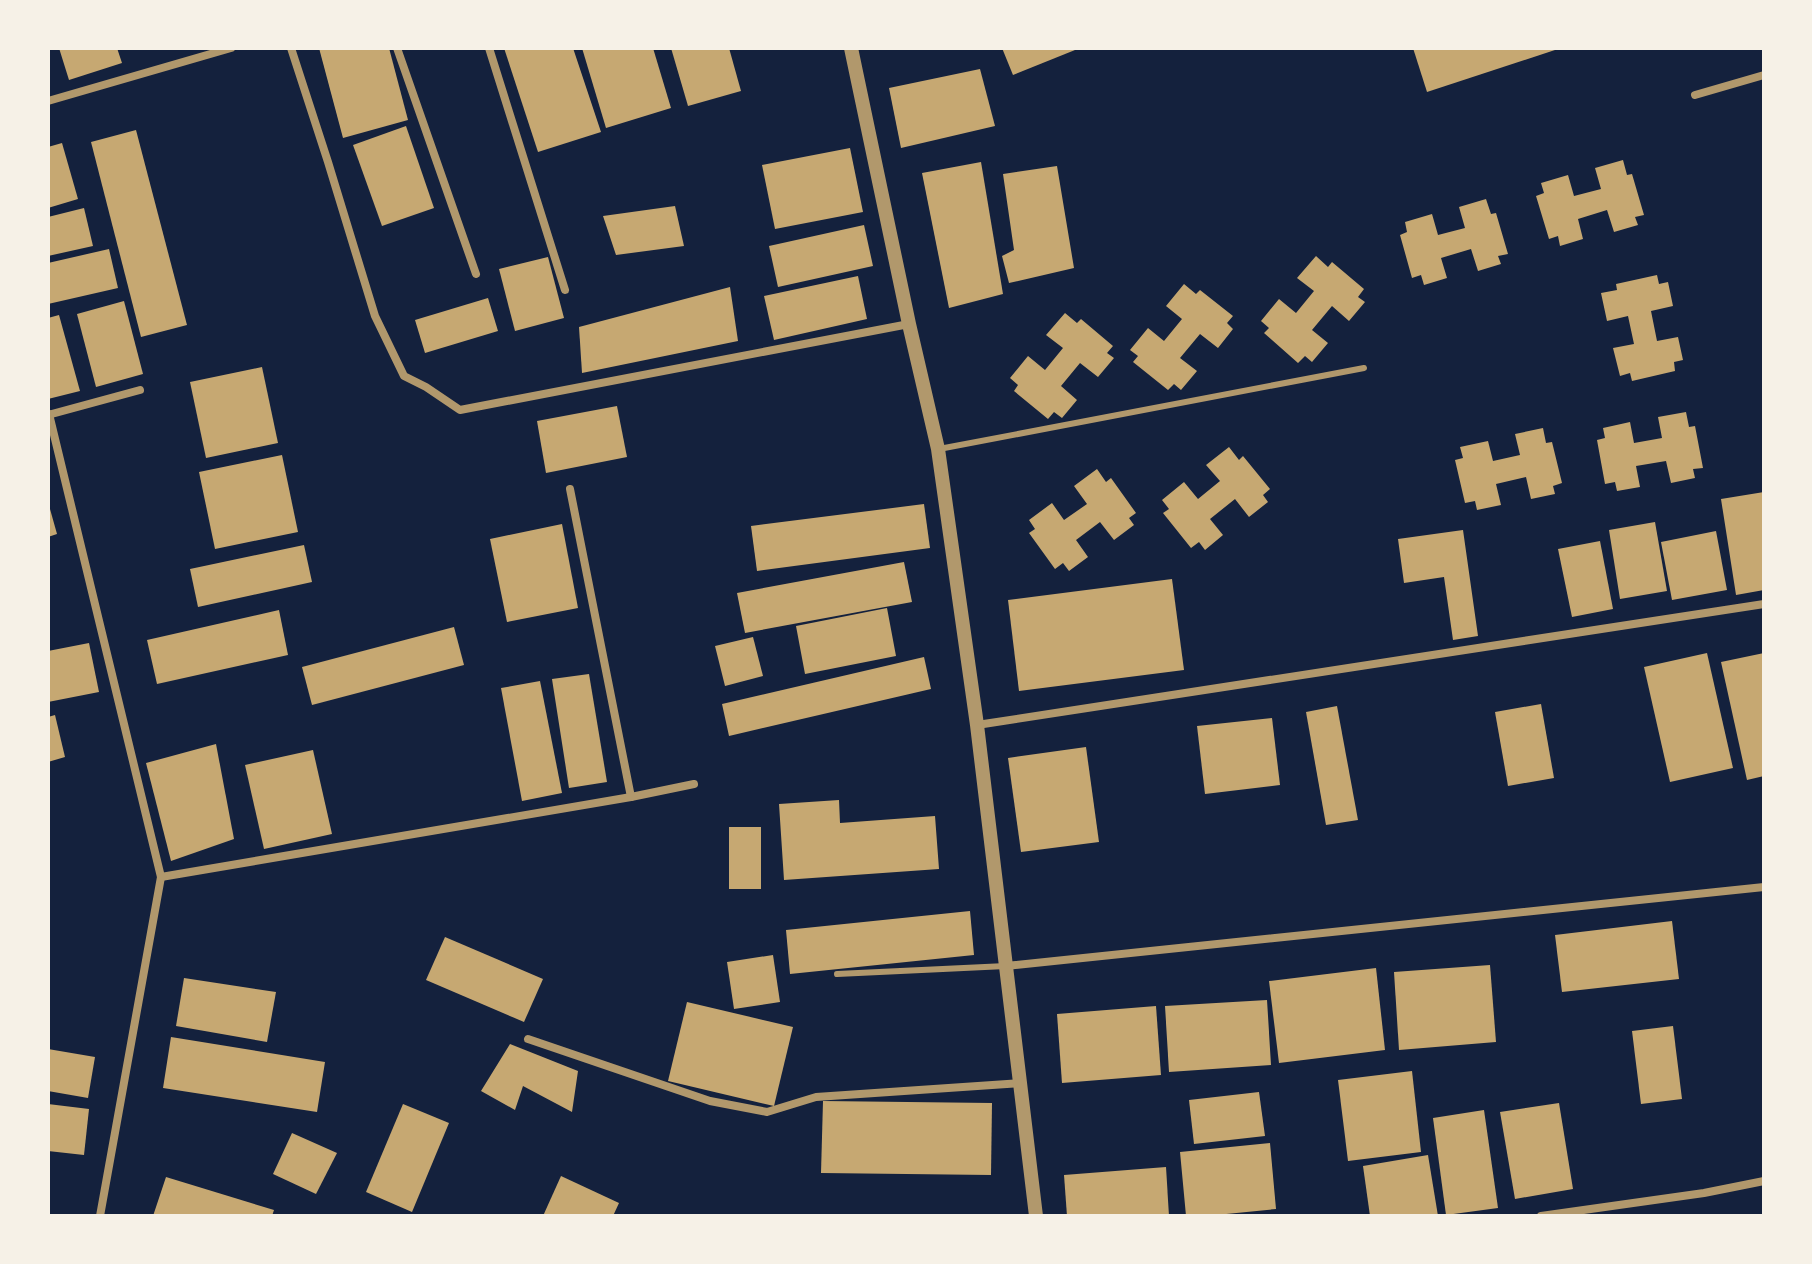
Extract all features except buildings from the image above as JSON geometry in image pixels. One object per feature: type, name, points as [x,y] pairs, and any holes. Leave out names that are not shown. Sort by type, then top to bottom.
[{"type":"street","points":[[48,101],[231,48]]},
{"type":"street","points":[[291,48],[375,316],[404,376],[460,410],[909,324]]},
{"type":"street","points":[[397,48],[476,274]]},
{"type":"street","points":[[489,48],[565,290]]},
{"type":"street","points":[[851,48],[938,449],[977,725],[1036,1216]]},
{"type":"street","points":[[1695,95],[1764,75]]},
{"type":"street","points":[[100,1216],[161,877],[48,415],[140,390]]},
{"type":"street","points":[[570,489],[631,797]]},
{"type":"street","points":[[977,725],[1764,604]]},
{"type":"street","points":[[161,877],[694,784]]},
{"type":"street","points":[[1006,966],[1764,887]]},
{"type":"street","points":[[528,1039],[710,1101],[767,1112],[816,1097],[1020,1083]]},
{"type":"street","points":[[1541,1216],[1704,1193],[1764,1181]]},
{"type":"lane","points":[[938,449],[1364,368]]},
{"type":"lane","points":[[837,974],[1006,966]]}]
